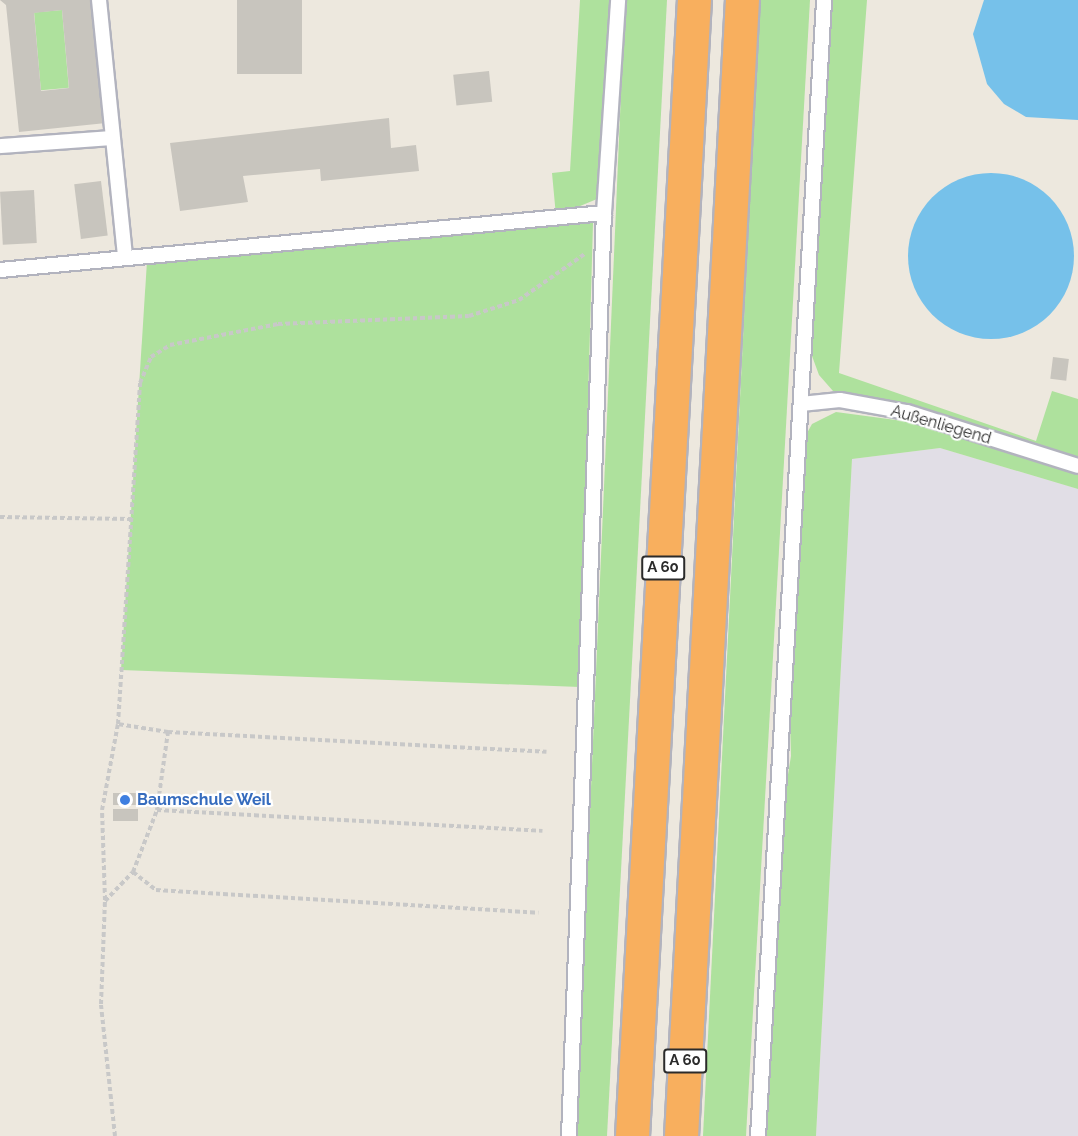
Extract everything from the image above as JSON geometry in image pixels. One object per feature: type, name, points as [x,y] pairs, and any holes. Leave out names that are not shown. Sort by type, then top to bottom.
[{"type":"highway","name":"A 60","points":[[632,1136],[694,0]]},
{"type":"highway","name":"A 60","points":[[681,1136],[742,0]]},
{"type":"lane","points":[[99,0],[125,256]]},
{"type":"lane","points":[[569,1136],[604,213],[618,0]]},
{"type":"lane","points":[[758,1136],[789,538],[801,404],[824,0]]},
{"type":"lane","points":[[0,146],[112,138]]},
{"type":"lane","points":[[0,270],[125,256],[604,213]]},
{"type":"lane","name":"Außenliegend","points":[[801,404],[840,400],[908,412],[1078,466]]},
{"type":"path","points":[[115,1136],[101,1004],[105,901],[102,810],[118,724],[140,383],[152,357],[170,345],[279,324],[469,316],[519,300],[603,240]]},
{"type":"path","points":[[0,517],[131,519]]},
{"type":"path","points":[[118,724],[168,732],[546,752]]},
{"type":"path","points":[[105,901],[133,872],[157,810],[168,732]]},
{"type":"path","points":[[157,810],[542,831]]},
{"type":"path","points":[[133,872],[156,890],[538,913]]},
{"type":"shaded area","points":[[940,448],[1078,489],[1078,1136],[816,1136],[852,459]]},
{"type":"green space","points":[[580,0],[611,0],[597,199],[556,216],[552,173],[570,171]]},
{"type":"green space","points":[[625,0],[667,0],[607,1136],[576,1136]]},
{"type":"green space","points":[[760,0],[810,0],[746,1136],[703,1136]]},
{"type":"green space","points":[[828,0],[867,0],[839,373],[1036,441],[1052,391],[1078,399],[1078,459],[901,403],[833,391],[819,375],[812,356]]},
{"type":"green space","points":[[62,10],[69,88],[41,90],[34,12]]},
{"type":"green space","points":[[556,222],[593,223],[580,687],[121,670],[147,261]]},
{"type":"green space","points":[[836,412],[933,425],[1078,474],[1078,489],[940,448],[852,459],[816,1136],[763,1136],[781,818],[791,756],[788,645],[801,444],[812,424]]},
{"type":"water","points":[[984,0],[1078,0],[1078,120],[1026,117],[1004,104],[987,84],[973,34]]},
{"type":"water","points":[[991,173],[1023,179],[1050,197],[1068,224],[1074,256],[1068,288],[1050,315],[1023,333],[991,339],[959,333],[932,315],[914,288],[908,256],[914,224],[932,197],[959,179]]},
{"type":"building","points":[[0,0],[93,0],[106,123],[19,132],[6,5]],"holes":[[[62,10],[69,88],[41,91],[34,13]]]},
{"type":"building","points":[[237,0],[302,0],[302,74],[237,74]]},
{"type":"building","points":[[489,71],[492,102],[456,106],[453,75]]},
{"type":"building","points":[[389,118],[391,148],[416,145],[419,171],[321,181],[320,169],[243,176],[248,202],[180,211],[170,143]]},
{"type":"building","points":[[101,181],[108,236],[81,239],[74,184]]},
{"type":"building","points":[[34,190],[37,243],[3,245],[0,192]]},
{"type":"building","points":[[1053,357],[1069,359],[1066,381],[1050,379]]},
{"type":"building","name":"Baumschule Weil","points":[[113,793],[138,793],[138,805],[113,805]]},
{"type":"building","points":[[113,809],[138,809],[138,821],[113,821]]},
{"type":"place","name":"Baumschule Weil","points":[[125,800]]}]
